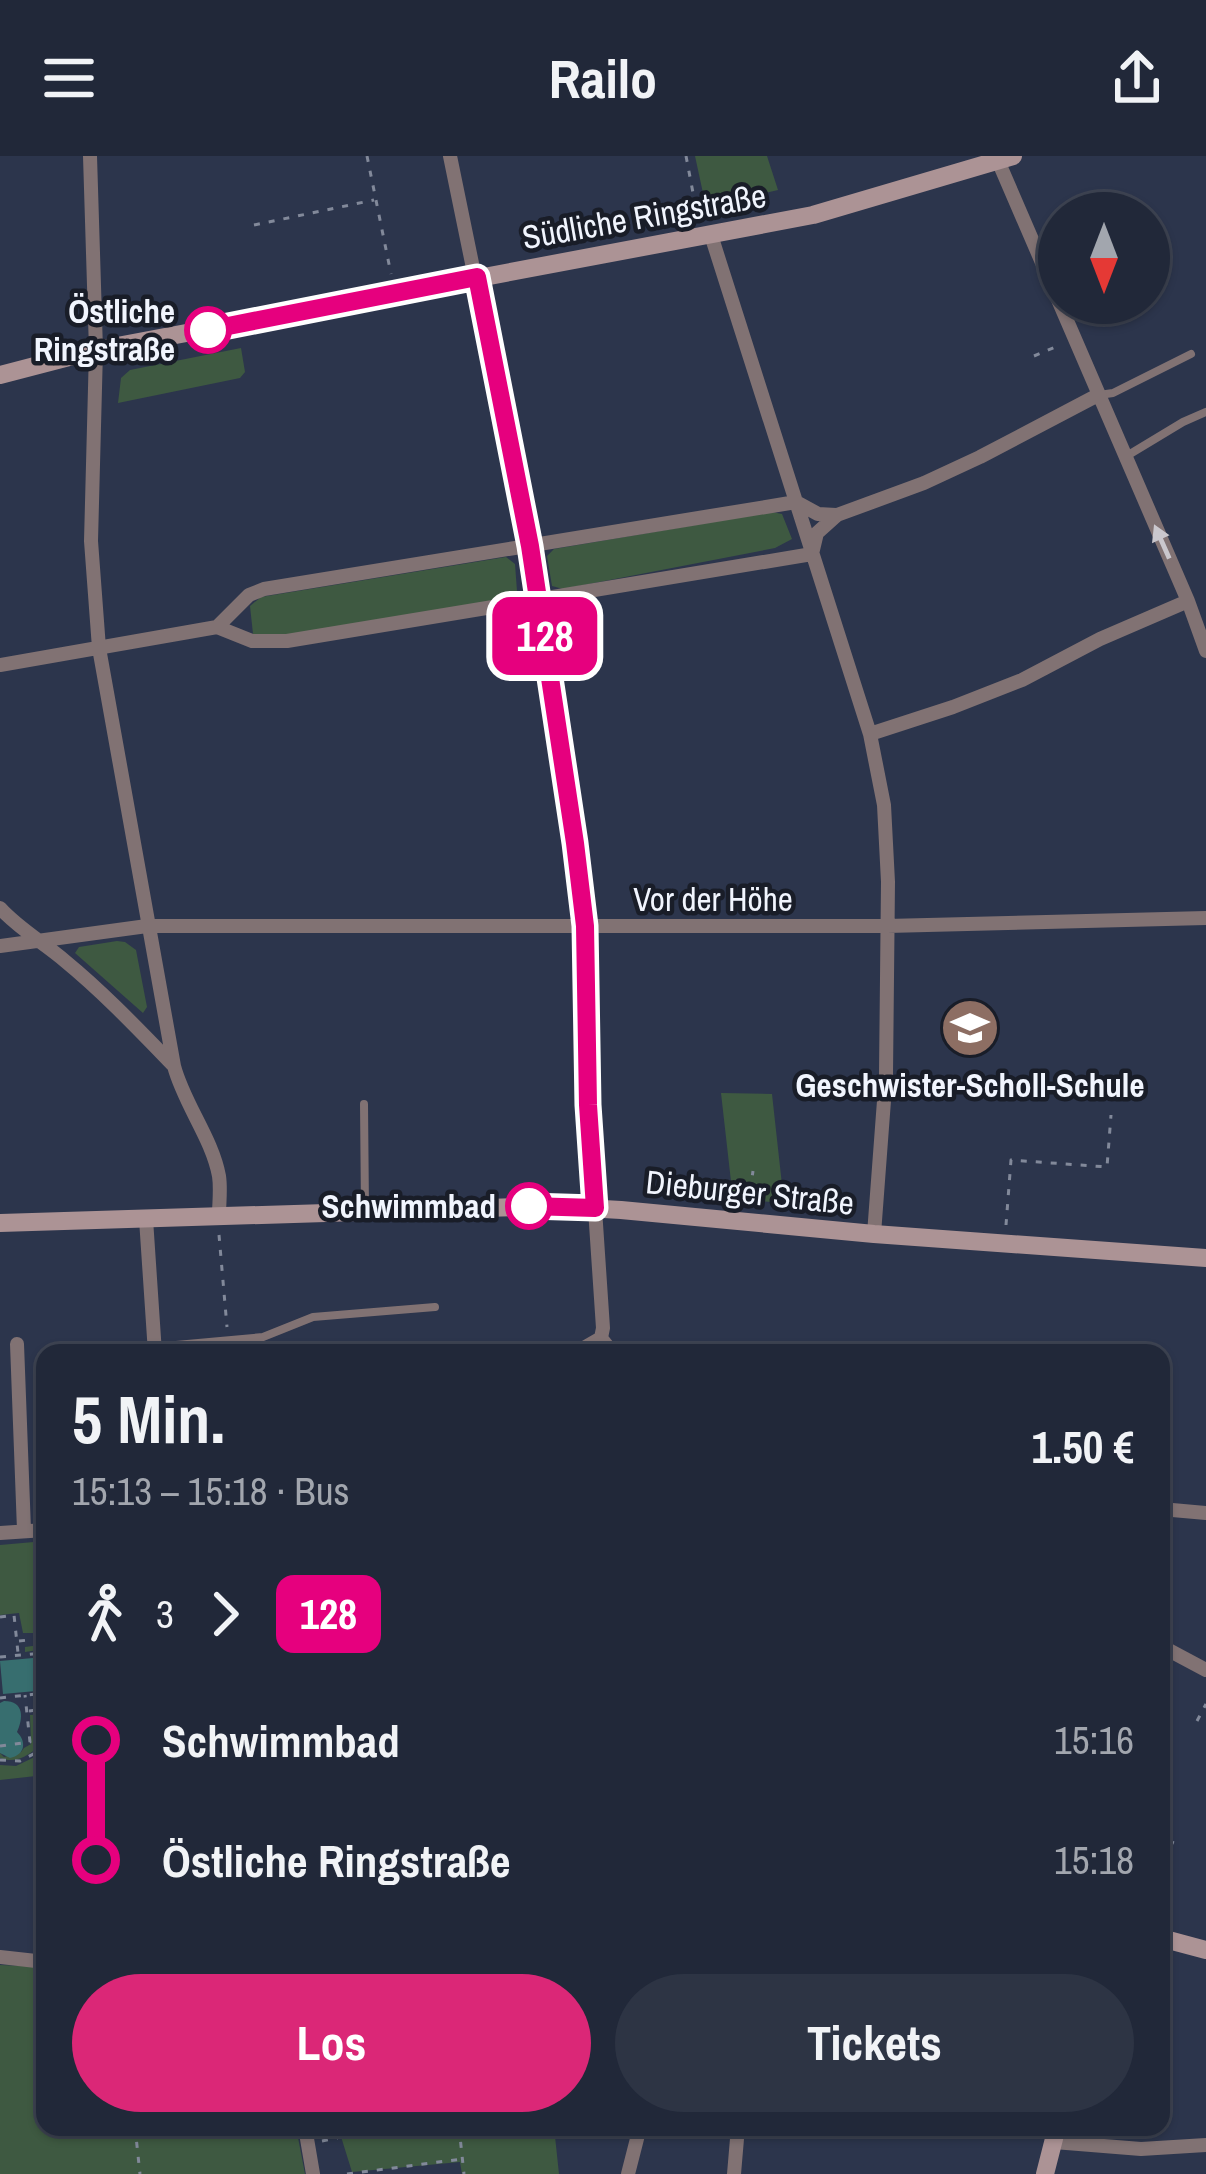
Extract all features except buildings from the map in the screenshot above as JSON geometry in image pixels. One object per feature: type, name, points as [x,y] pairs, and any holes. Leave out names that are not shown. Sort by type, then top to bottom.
[{"type":"street","points":[[90,156],[96,350],[90,505],[99,648],[173,1066],[215,1162],[219,1224]]},
{"type":"street","points":[[451,156],[530,546],[585,926],[588,1105],[601,1339]]},
{"type":"street","points":[[1002,158],[1074,340],[1192,600],[1206,651]]},
{"type":"street","name":"Südliche Ringstraße","points":[[0,375],[96,350],[843,208],[1002,158]]},
{"type":"street","points":[[711,235],[870,734],[884,805],[886,1074],[874,1234]]},
{"type":"street","points":[[217,627],[249,595],[264,589],[796,502],[809,511],[837,515],[924,483],[1098,395]]},
{"type":"street","points":[[812,554],[818,533],[837,515]]},
{"type":"street","points":[[0,665],[217,627],[252,641],[287,641],[812,554]]},
{"type":"street","points":[[870,734],[1022,680],[1100,639],[1192,600]]},
{"type":"street","points":[[0,908],[109,1000],[173,1066]]},
{"type":"street","name":"Vor der Höhe","points":[[0,946],[147,926],[887,926],[1206,918]]},
{"type":"street","name":"Dieburger Straße","points":[[0,1223],[146,1219],[219,1224],[365,1211],[595,1208],[1206,1258]]},
{"type":"street","points":[[146,1219],[155,1344]]},
{"type":"street","points":[[592,1344],[601,1339]]},
{"type":"street","points":[[601,1339],[605,1344]]},
{"type":"street","points":[[17,1344],[25,1531]]},
{"type":"street","points":[[1170,1509],[1206,1514]]},
{"type":"street","points":[[0,1533],[36,1530]]},
{"type":"street","points":[[1170,1651],[1206,1670]]},
{"type":"street","points":[[1170,1941],[1206,1950]]},
{"type":"street","points":[[0,1958],[36,1961]]},
{"type":"street","points":[[307,2136],[313,2174]]},
{"type":"street","points":[[628,2174],[638,2136]]},
{"type":"street","points":[[734,2174],[737,2136]]},
{"type":"street","points":[[1046,2174],[1055,2136]]},
{"type":"street","points":[[1066,2136],[1141,2149],[1206,2145]]},
{"type":"lane","points":[[1098,395],[1113,393],[1191,354]]},
{"type":"lane","points":[[1125,457],[1206,412]]},
{"type":"lane","points":[[364,1104],[365,1211]]},
{"type":"lane","points":[[204,1344],[263,1337],[313,1318],[435,1306]]},
{"type":"path","points":[[367,156],[395,293]]},
{"type":"path","points":[[686,156],[699,224],[711,235]]},
{"type":"path","points":[[254,225],[376,200]]},
{"type":"path","points":[[1034,356],[1074,340]]},
{"type":"path","points":[[1004,1245],[1012,1160],[1107,1167],[1111,1115]]},
{"type":"path","points":[[1061,1153],[1061,1163]]},
{"type":"path","points":[[750,1195],[753,1171]]},
{"type":"path","points":[[219,1224],[228,1341]]},
{"type":"path","points":[[215,1299],[225,1298]]},
{"type":"path","points":[[0,1617],[14,1615],[19,1655]]},
{"type":"path","points":[[17,1642],[36,1639]]},
{"type":"path","points":[[0,1658],[36,1654]]},
{"type":"path","points":[[0,1698],[36,1694]]},
{"type":"path","points":[[0,1746],[30,1742],[25,1696]]},
{"type":"path","points":[[1197,1721],[1206,1705]]},
{"type":"path","points":[[27,1711],[36,1710]]},
{"type":"path","points":[[0,1760],[20,1761],[36,1753]]},
{"type":"path","points":[[136,2136],[140,2174]]},
{"type":"path","points":[[308,2144],[339,2136]]},
{"type":"path","points":[[460,2136],[464,2174]]},
{"type":"path","points":[[347,2174],[462,2159]]},
{"type":"shaded area","points":[[695,156],[767,156],[778,190],[706,207]]},
{"type":"shaded area","points":[[241,348],[245,372],[240,378],[118,403],[121,378],[130,370]]},
{"type":"shaded area","points":[[782,514],[792,539],[775,548],[563,589],[552,586],[547,556],[554,549]]},
{"type":"shaded area","points":[[506,557],[515,564],[517,591],[512,598],[264,639],[253,634],[250,606],[261,597]]},
{"type":"shaded area","points":[[117,941],[136,950],[147,1007],[143,1013],[75,953],[79,947]]},
{"type":"shaded area","points":[[721,1093],[772,1094],[784,1203],[733,1199]]},
{"type":"shaded area","points":[[36,1542],[36,1633],[23,1633],[19,1613],[0,1615],[0,1545]]},
{"type":"shaded area","points":[[33,1658],[36,1691],[3,1694],[0,1661]]},
{"type":"shaded area","points":[[0,1703],[16,1704],[21,1712],[17,1732],[23,1748],[10,1758],[0,1753]]},
{"type":"shaded area","points":[[30,1715],[36,1715],[36,1749],[18,1759],[0,1758],[0,1753],[4,1757],[31,1744]]},
{"type":"shaded area","points":[[36,1756],[36,1776],[0,1780],[0,1765],[16,1766]]},
{"type":"shaded area","points":[[0,1965],[36,1967],[36,2136],[298,2136],[305,2174],[0,2174]]},
{"type":"shaded area","points":[[341,2136],[555,2136],[559,2174],[462,2174],[460,2162],[352,2172]]},
{"type":"bus line","name":"128","points":[[208,330],[477,277],[555,695],[585,926],[595,1208],[529,1206]]},
{"type":"place","name":"Östliche Ringstraße","points":[[208,330]]},
{"type":"place","name":"Geschwister-Scholl-Schule","points":[[970,1028]]},
{"type":"place","name":"Schwimmbad","points":[[529,1206]]}]
